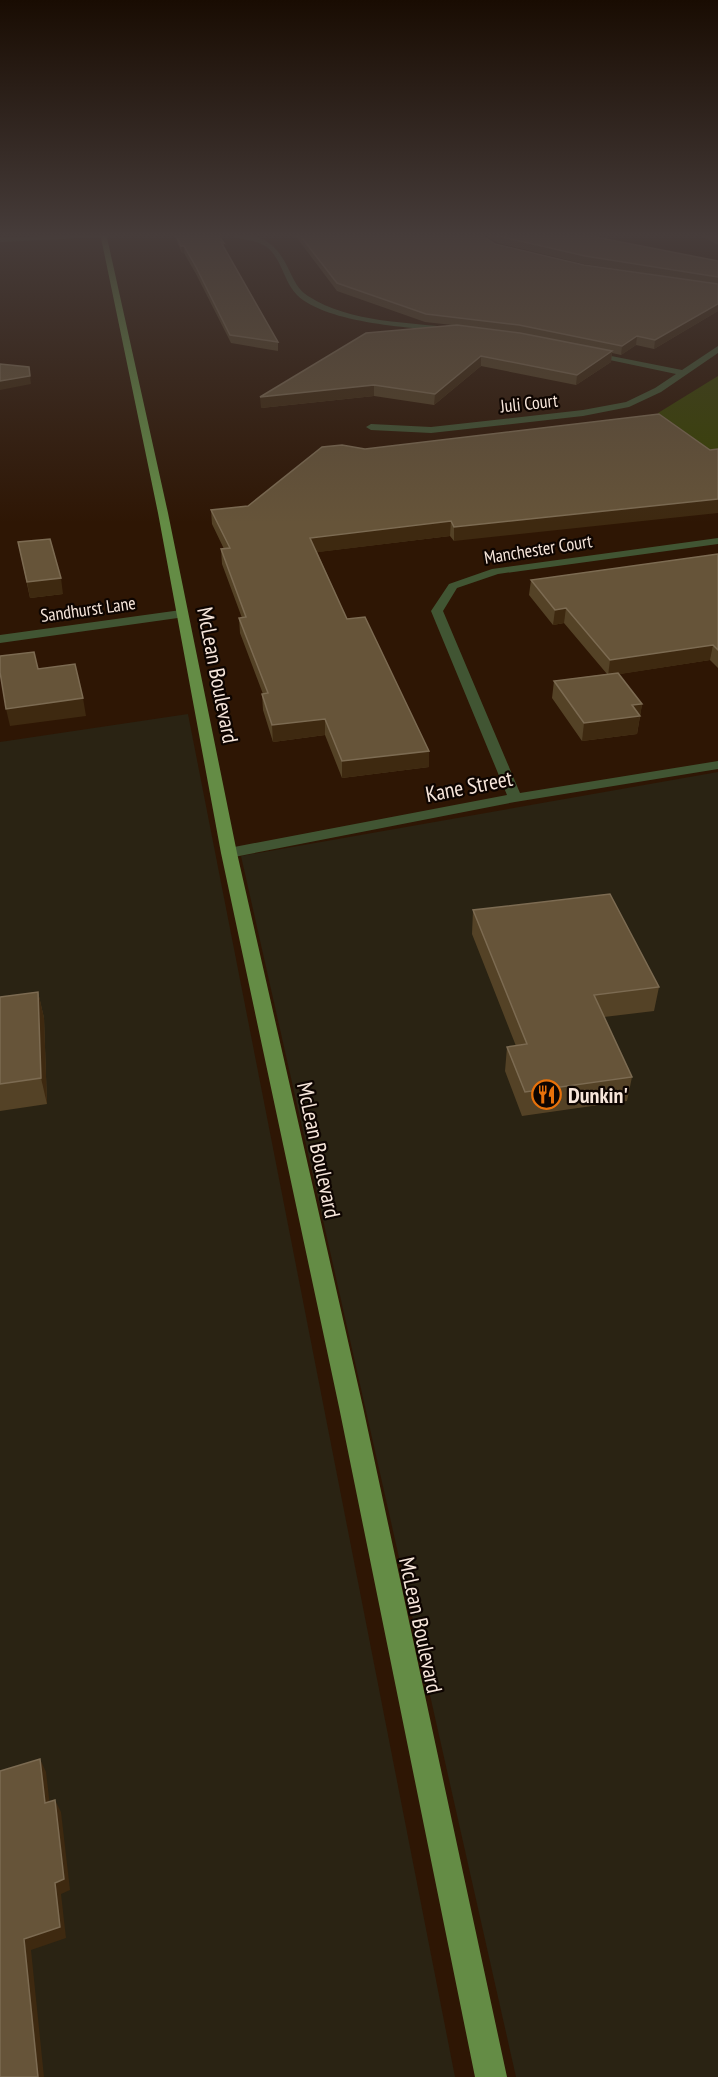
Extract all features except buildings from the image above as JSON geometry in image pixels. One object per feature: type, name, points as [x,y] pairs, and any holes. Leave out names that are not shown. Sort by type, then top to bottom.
[{"type":"main road","name":"McLean Boulevard","points":[[124,330],[163,513],[229,853],[351,1407],[491,2077]]},
{"type":"street","name":"Juli Court","points":[[371,428],[431,430],[583,413],[629,404],[658,390],[681,372],[718,350]]},
{"type":"street","points":[[580,351],[681,372]]},
{"type":"street","name":"Manchester Court","points":[[515,798],[437,611],[453,586],[496,571],[718,541]]},
{"type":"street","name":"Sandhurst Lane","points":[[0,639],[181,614]]},
{"type":"street","name":"Kane Street","points":[[229,853],[515,798],[718,765]]},
{"type":"shaded area","points":[[188,714],[455,2077],[0,2077],[0,742]]},
{"type":"shaded area","points":[[718,772],[718,2077],[516,2077],[241,856]]},
{"type":"green space","points":[[718,376],[718,456],[658,413]]},
{"type":"place","name":"Dunkin'","points":[[547,1095]]}]
